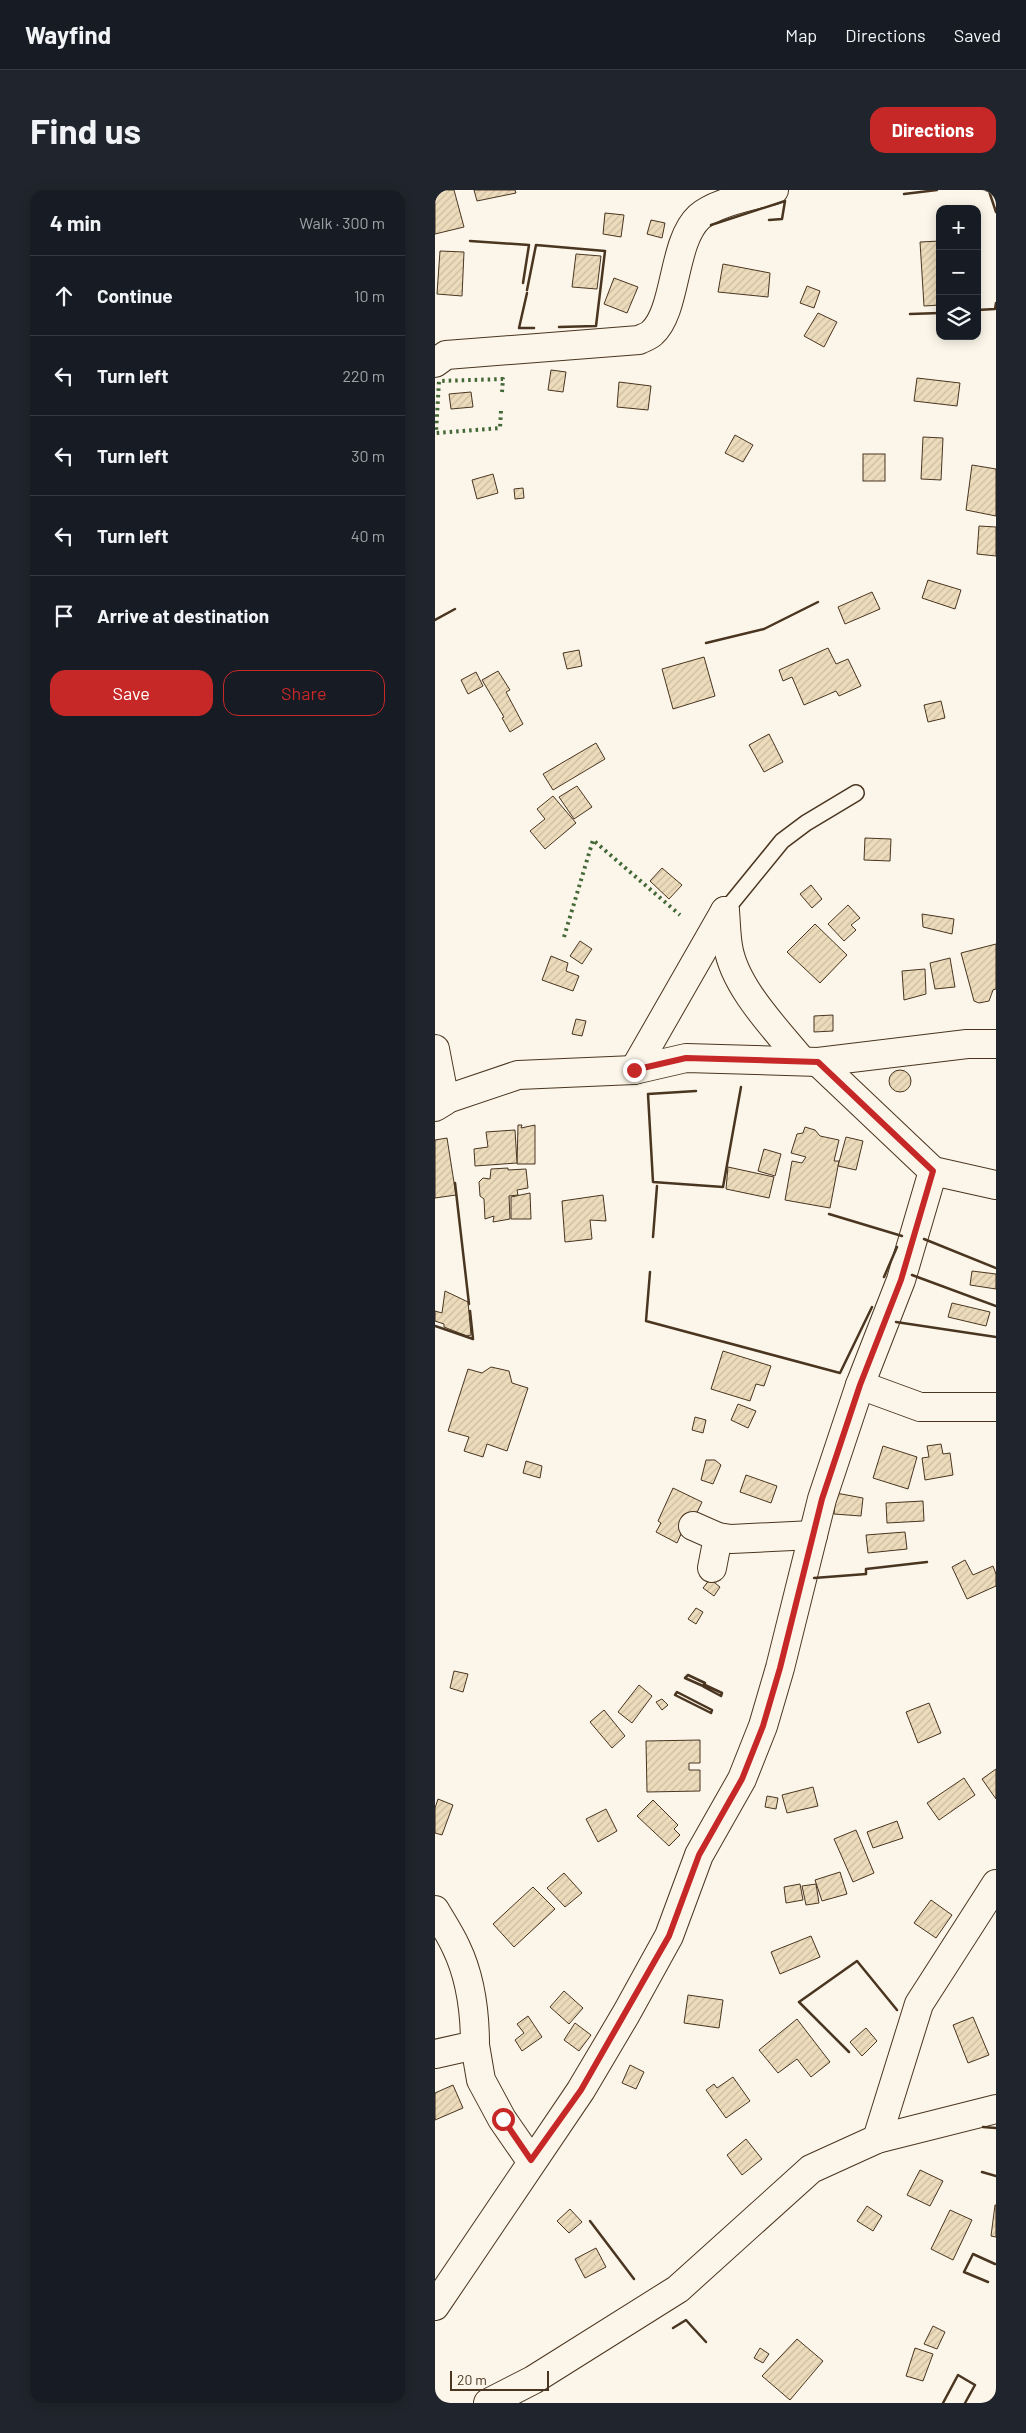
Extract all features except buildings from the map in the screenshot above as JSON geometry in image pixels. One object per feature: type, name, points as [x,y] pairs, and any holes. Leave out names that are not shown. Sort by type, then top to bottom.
[{"type":"street","points":[[435,363],[446,355],[639,340],[652,333],[662,320],[684,244],[698,218],[711,209],[774,190]]},
{"type":"street","points":[[725,911],[728,947],[738,974],[755,1002],[810,1062],[933,1171],[996,1185]]},
{"type":"street","points":[[634,1070],[725,911]]},
{"type":"street","points":[[435,1050],[438,1104],[518,1075],[634,1070],[686,1058],[810,1062],[967,1044],[996,1044]]},
{"type":"street","points":[[435,2306],[531,2160],[581,2090],[665,1945],[699,1855],[742,1779],[768,1709],[813,1534],[860,1385],[901,1280],[933,1171]]},
{"type":"street","points":[[860,1385],[920,1407],[996,1407]]},
{"type":"street","points":[[693,1526],[718,1537],[731,1539],[813,1534]]},
{"type":"street","points":[[712,1568],[718,1537]]},
{"type":"street","points":[[877,2139],[919,2004],[996,1884]]},
{"type":"street","points":[[435,1910],[457,1947],[468,1980],[475,2016],[475,2045],[481,2080],[503,2119],[531,2160]]},
{"type":"street","points":[[435,2054],[475,2045]]},
{"type":"street","points":[[488,2403],[533,2380],[678,2289],[811,2169],[877,2139],[996,2109]]},
{"type":"lane","points":[[725,911],[782,841],[806,823],[856,793]]},
{"type":"hedge","points":[[501,411],[500,428],[436,433],[439,381],[503,379],[502,392]]},
{"type":"hedge","points":[[564,937],[593,840],[680,915]]},
{"type":"wall","points":[[904,194],[937,190]]},
{"type":"wall","points":[[986,190],[989,191],[996,212]]},
{"type":"wall","points":[[711,225],[785,201],[782,219],[769,220]]},
{"type":"wall","points":[[470,241],[529,245],[523,283]]},
{"type":"wall","points":[[527,290],[536,245],[605,251],[596,326],[559,327]]},
{"type":"wall","points":[[527,293],[519,328],[534,328]]},
{"type":"wall","points":[[981,310],[995,309],[996,303]]},
{"type":"wall","points":[[910,314],[936,313]]},
{"type":"wall","points":[[706,643],[764,629],[818,602]]},
{"type":"wall","points":[[435,620],[455,609]]},
{"type":"wall","points":[[696,1091],[648,1094],[653,1182],[723,1187],[741,1087]]},
{"type":"wall","points":[[455,1183],[469,1304]]},
{"type":"wall","points":[[653,1237],[657,1186]]},
{"type":"wall","points":[[829,1214],[902,1236]]},
{"type":"wall","points":[[924,1239],[996,1268]]},
{"type":"wall","points":[[884,1277],[897,1247]]},
{"type":"wall","points":[[650,1272],[646,1321],[840,1373],[872,1307]]},
{"type":"wall","points":[[912,1275],[996,1306]]},
{"type":"wall","points":[[435,1326],[473,1339],[470,1311]]},
{"type":"wall","points":[[896,1322],[996,1337]]},
{"type":"wall","points":[[814,1578],[866,1574],[866,1569],[927,1562]]},
{"type":"wall","points":[[688,1675],[705,1683],[703,1686],[685,1678],[688,1675]]},
{"type":"wall","points":[[705,1685],[722,1693],[721,1696],[704,1687],[705,1685]]},
{"type":"wall","points":[[677,1692],[712,1710],[711,1713],[675,1695],[677,1692]]},
{"type":"wall","points":[[849,2052],[799,2002],[857,1961],[897,2010]]},
{"type":"wall","points":[[983,2127],[996,2128]]},
{"type":"wall","points":[[982,2172],[996,2176]]},
{"type":"wall","points":[[590,2221],[634,2279]]},
{"type":"wall","points":[[988,2282],[964,2272],[973,2254],[995,2264]]},
{"type":"wall","points":[[673,2328],[686,2320],[706,2342]]},
{"type":"wall","points":[[943,2403],[958,2375],[975,2385],[965,2403]]},
{"type":"route","points":[[503,2119],[531,2160],[581,2090],[626,2014],[669,1936],[699,1855],[742,1779],[763,1726],[780,1668],[822,1499],[860,1385],[901,1280],[933,1171],[818,1062],[686,1058],[634,1070]]}]
